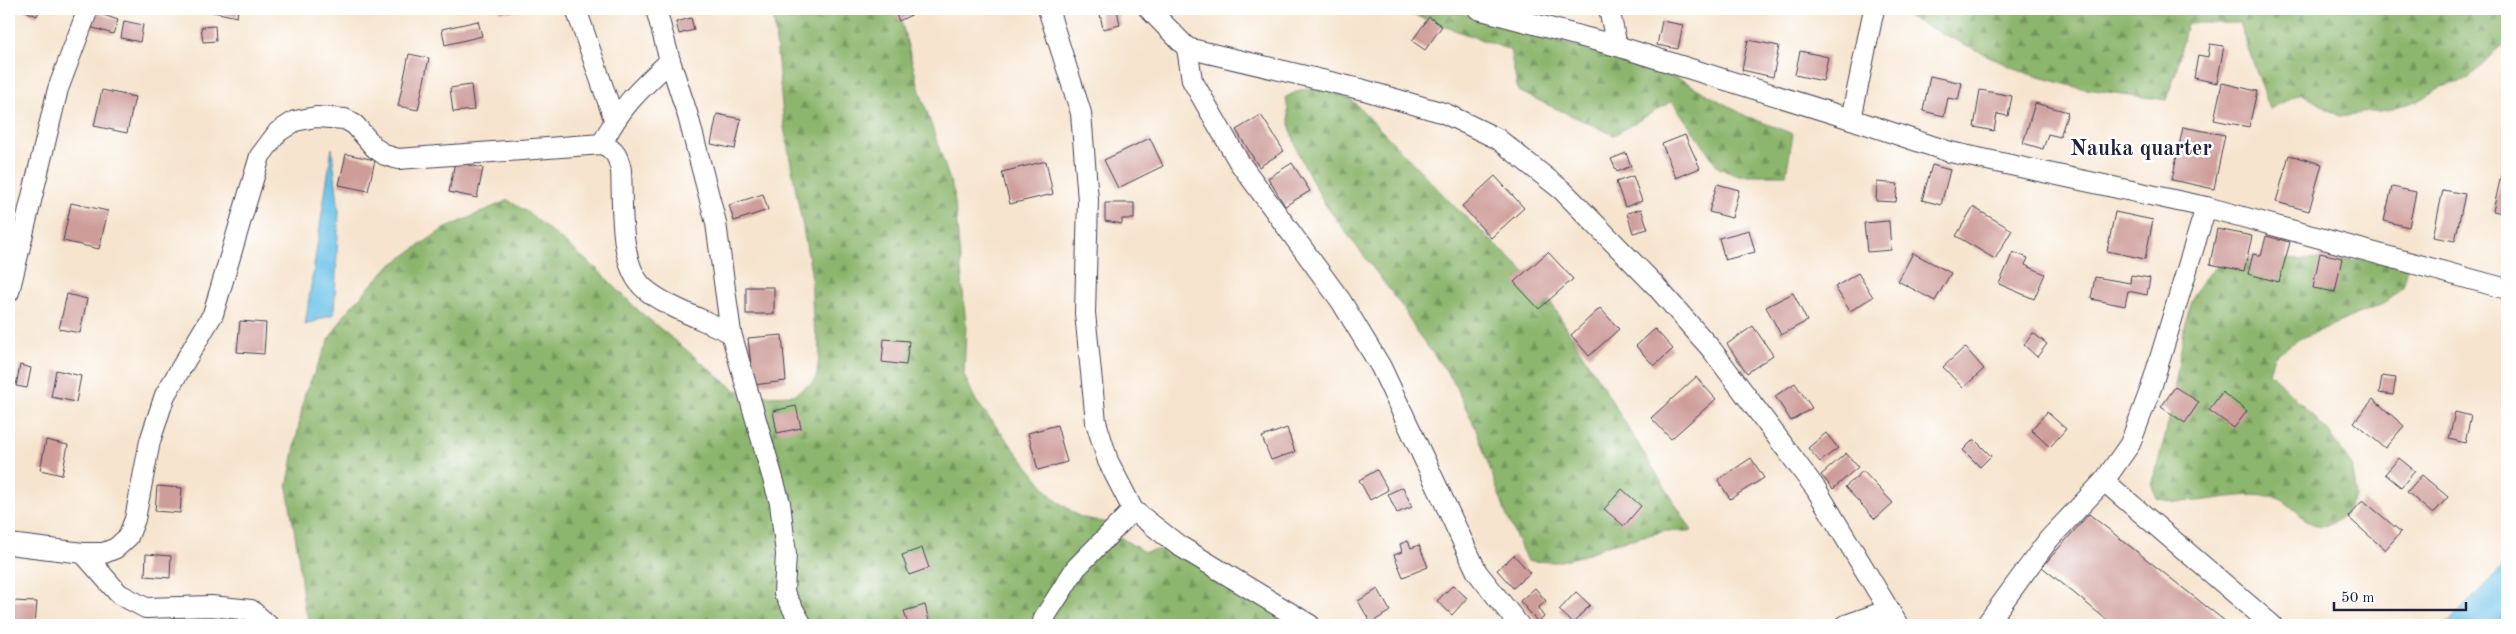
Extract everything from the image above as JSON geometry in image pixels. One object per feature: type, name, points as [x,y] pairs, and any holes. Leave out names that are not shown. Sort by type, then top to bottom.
[{"type":"street","points":[[9,292],[58,89],[88,9]]},
{"type":"street","points":[[576,9],[614,119]]},
{"type":"street","points":[[656,9],[688,116],[716,223],[731,333],[780,503],[786,554],[784,593],[802,625]]},
{"type":"street","points":[[1048,9],[1082,113],[1088,200],[1085,313],[1096,422],[1108,461],[1133,510],[1178,545],[1310,625]]},
{"type":"street","points":[[1149,9],[1187,48],[1364,90],[1444,112],[1498,139],[1563,191],[1655,285],[1712,350],[1816,489],[1894,618],[1846,625]]},
{"type":"street","points":[[1478,9],[1618,46],[1950,152],[2206,207],[2507,289]]},
{"type":"street","points":[[1609,9],[1618,46]]},
{"type":"street","points":[[1851,119],[1874,9]]},
{"type":"street","points":[[1187,48],[1192,80],[1239,162],[1341,301],[1381,367],[1477,572],[1519,625]]},
{"type":"street","points":[[602,144],[614,119],[630,99],[670,61]]},
{"type":"street","points":[[9,544],[83,553],[104,553],[116,548],[128,537],[134,519],[150,441],[165,395],[212,314],[260,156],[278,132],[296,121],[316,117],[345,119],[355,125],[375,148],[385,155],[398,158],[602,144],[613,149],[618,158],[626,253],[636,277],[644,289],[731,333]]},
{"type":"street","points":[[1986,625],[2049,539],[2104,481],[2130,444],[2151,388],[2206,207]]},
{"type":"street","points":[[2104,481],[2272,625]]},
{"type":"street","points":[[1042,625],[1044,618],[1076,568],[1133,510]]},
{"type":"street","points":[[83,553],[120,594],[146,608],[211,606],[251,610],[268,625]]},
{"type":"green space","points":[[773,9],[898,9],[919,88],[954,193],[966,325],[964,375],[976,401],[1053,498],[1080,517],[1108,523],[1123,539],[1144,552],[1166,549],[1191,559],[1271,610],[1289,625],[312,625],[304,608],[298,552],[287,488],[305,393],[331,336],[348,310],[387,268],[442,230],[508,200],[530,214],[598,270],[640,312],[735,390],[765,396],[794,395],[816,380],[820,349],[813,322],[811,271],[784,127]]},
{"type":"green space","points":[[1396,9],[1449,9],[1509,29],[1579,47],[1682,80],[1746,116],[1793,134],[1786,175],[1735,175],[1719,168],[1672,101],[1614,135],[1518,91],[1510,50]]},
{"type":"green space","points":[[1902,9],[2507,9],[2507,44],[2497,49],[2469,78],[2441,87],[2419,100],[2393,109],[2339,116],[2301,93],[2270,109],[2239,23],[2187,23],[2176,72],[2166,100],[2079,88],[2022,72],[1908,17]]},
{"type":"green space","points":[[1327,88],[1353,101],[1455,207],[1542,288],[1692,531],[1665,531],[1610,544],[1584,555],[1556,562],[1527,561],[1506,514],[1476,429],[1452,379],[1416,331],[1404,309],[1324,203],[1299,155],[1290,127],[1286,97],[1300,90]]},
{"type":"green space","points":[[2261,259],[2364,260],[2408,268],[2403,286],[2383,304],[2299,339],[2274,356],[2269,372],[2329,432],[2351,465],[2356,495],[2341,517],[2328,525],[2313,524],[2289,505],[2276,498],[2246,495],[2201,501],[2172,501],[2157,498],[2152,486],[2170,416],[2185,323],[2194,294],[2204,279],[2220,263]]},
{"type":"water","points":[[332,148],[339,212],[334,314],[305,325]]},
{"type":"water","points":[[2507,562],[2507,611],[2496,625],[2446,625]]},
{"type":"building","points":[[21,9],[40,9],[37,16]]},
{"type":"building","points":[[210,9],[238,9],[237,17],[209,11]]},
{"type":"building","points":[[499,9],[522,9],[522,10],[500,12]]},
{"type":"building","points":[[893,9],[918,9],[919,11],[899,21]]},
{"type":"building","points":[[1099,9],[1117,9],[1120,25],[1103,29]]},
{"type":"building","points":[[95,12],[118,20],[113,34],[90,27]]},
{"type":"building","points":[[1429,17],[1442,26],[1425,50],[1412,41]]},
{"type":"building","points":[[691,18],[694,30],[679,34],[676,22]]},
{"type":"building","points":[[124,21],[143,25],[140,42],[121,38]]},
{"type":"building","points":[[478,21],[482,36],[445,45],[442,29]]},
{"type":"building","points":[[1662,21],[1683,25],[1678,49],[1657,45]]},
{"type":"building","points":[[215,26],[216,41],[203,42],[201,27]]},
{"type":"building","points":[[1748,40],[1779,46],[1773,77],[1742,70]]},
{"type":"building","points":[[2210,44],[2224,46],[2217,83],[2194,78],[2198,55],[2208,57]]},
{"type":"building","points":[[1800,51],[1828,57],[1823,81],[1795,75]]},
{"type":"building","points":[[409,54],[429,58],[418,110],[398,106]]},
{"type":"building","points":[[1930,76],[1962,83],[1958,100],[1948,98],[1944,116],[1923,111]]},
{"type":"building","points":[[2222,83],[2257,91],[2249,127],[2214,120]]},
{"type":"building","points":[[471,85],[474,110],[453,112],[450,88]]},
{"type":"building","points":[[102,90],[135,97],[127,133],[94,126]]},
{"type":"building","points":[[1980,90],[2012,96],[2008,116],[1997,114],[1994,131],[1974,127]]},
{"type":"building","points":[[2035,103],[2068,112],[2060,137],[2048,134],[2043,149],[2023,143]]},
{"type":"building","points":[[717,114],[741,119],[735,149],[711,144]]},
{"type":"building","points":[[1261,115],[1284,151],[1259,167],[1236,130]]},
{"type":"building","points":[[2183,127],[2225,135],[2214,189],[2172,180]]},
{"type":"building","points":[[1685,135],[1700,168],[1676,178],[1662,144]]},
{"type":"building","points":[[1150,138],[1163,166],[1118,188],[1104,160]]},
{"type":"building","points":[[1626,153],[1631,166],[1617,172],[1611,159]]},
{"type":"building","points":[[346,154],[375,160],[368,191],[339,185]]},
{"type":"building","points":[[2289,155],[2322,164],[2309,211],[2276,202]]},
{"type":"building","points":[[1046,161],[1053,194],[1010,204],[1002,172]]},
{"type":"building","points":[[455,162],[483,168],[477,198],[449,192]]},
{"type":"building","points":[[1292,163],[1310,191],[1285,206],[1268,178]]},
{"type":"building","points":[[1932,165],[1950,170],[1941,205],[1922,200]]},
{"type":"building","points":[[2502,171],[2507,172],[2507,214],[2493,211]]},
{"type":"building","points":[[1495,176],[1524,208],[1491,238],[1462,206]]},
{"type":"building","points":[[1633,176],[1642,201],[1625,207],[1616,182]]},
{"type":"building","points":[[1877,182],[1898,184],[1896,202],[1876,201]]},
{"type":"building","points":[[1717,184],[1739,190],[1732,218],[1709,212]]},
{"type":"building","points":[[2392,187],[2416,192],[2409,227],[2384,221]]},
{"type":"building","points":[[2443,190],[2465,194],[2455,241],[2433,237]]},
{"type":"building","points":[[763,194],[768,210],[734,221],[729,205]]},
{"type":"building","points":[[71,203],[108,211],[99,249],[63,241]]},
{"type":"building","points":[[1105,203],[1134,203],[1134,219],[1122,219],[1122,224],[1105,221]]},
{"type":"building","points":[[1973,207],[2012,230],[1995,259],[1956,236]]},
{"type":"building","points":[[1641,209],[1648,229],[1633,233],[1627,213]]},
{"type":"building","points":[[2115,212],[2153,220],[2145,259],[2107,251]]},
{"type":"building","points":[[1889,221],[1891,250],[1867,252],[1864,223]]},
{"type":"building","points":[[2217,229],[2252,236],[2244,271],[2210,264]]},
{"type":"building","points":[[1749,230],[1755,252],[1725,260],[1719,238]]},
{"type":"building","points":[[2266,236],[2290,242],[2279,282],[2248,274],[2253,254],[2261,256]]},
{"type":"building","points":[[1548,252],[1573,279],[1539,309],[1514,282]]},
{"type":"building","points":[[2013,252],[2028,258],[2025,265],[2045,274],[2034,299],[1999,284]]},
{"type":"building","points":[[1913,253],[1951,273],[1935,301],[1898,281]]},
{"type":"building","points":[[2320,253],[2342,258],[2335,292],[2313,288]]},
{"type":"building","points":[[1858,273],[1873,297],[1850,311],[1835,287]]},
{"type":"building","points":[[2131,275],[2150,278],[2147,295],[2128,291],[2125,306],[2091,299],[2095,277],[2130,283]]},
{"type":"building","points":[[746,287],[774,287],[774,314],[746,314]]},
{"type":"building","points":[[1793,293],[1807,321],[1781,335],[1766,307]]},
{"type":"building","points":[[67,294],[87,299],[80,333],[59,329]]},
{"type":"building","points":[[1600,308],[1619,329],[1589,356],[1571,335]]},
{"type":"building","points":[[240,321],[266,323],[264,354],[237,352]]},
{"type":"building","points":[[1753,326],[1773,355],[1747,373],[1727,344]]},
{"type":"building","points":[[1655,329],[1673,349],[1654,366],[1636,346]]},
{"type":"building","points":[[2033,333],[2047,344],[2037,357],[2024,345]]},
{"type":"building","points":[[782,335],[786,381],[753,385],[748,338]]},
{"type":"building","points":[[884,339],[909,341],[906,365],[882,362]]},
{"type":"building","points":[[1965,347],[1984,369],[1963,388],[1943,367]]},
{"type":"building","points":[[20,365],[31,368],[27,388],[16,386]]},
{"type":"building","points":[[56,370],[81,376],[76,402],[51,397]]},
{"type":"building","points":[[2382,376],[2396,378],[2393,395],[2379,393]]},
{"type":"building","points":[[1696,377],[1716,399],[1671,439],[1651,418]]},
{"type":"building","points":[[1795,383],[1812,408],[1791,421],[1775,396]]},
{"type":"building","points":[[2175,387],[2199,402],[2185,423],[2161,407]]},
{"type":"building","points":[[2222,392],[2247,411],[2234,428],[2209,410]]},
{"type":"building","points":[[2373,399],[2404,426],[2385,448],[2354,422]]},
{"type":"building","points":[[796,406],[801,428],[777,433],[773,411]]},
{"type":"building","points":[[2047,412],[2066,429],[2050,447],[2031,430]]},
{"type":"building","points":[[2455,412],[2471,416],[2465,443],[2449,439]]},
{"type":"building","points":[[1057,425],[1067,462],[1038,470],[1028,433]]},
{"type":"building","points":[[1287,428],[1295,452],[1271,460],[1262,437]]},
{"type":"building","points":[[1826,433],[1838,448],[1820,462],[1808,448]]},
{"type":"building","points":[[1974,439],[1991,456],[1980,467],[1963,450]]},
{"type":"building","points":[[46,440],[68,445],[62,475],[40,470]]},
{"type":"building","points":[[1846,453],[1858,467],[1833,489],[1821,475]]},
{"type":"building","points":[[1751,458],[1764,478],[1730,499],[1718,480]]},
{"type":"building","points":[[2399,458],[2415,471],[2401,487],[2385,474]]},
{"type":"building","points":[[1377,470],[1388,490],[1370,500],[1359,480]]},
{"type":"building","points":[[1863,471],[1893,503],[1875,519],[1845,487]]},
{"type":"building","points":[[2422,475],[2448,497],[2433,514],[2407,492]]},
{"type":"building","points":[[157,486],[182,488],[180,513],[155,511]]},
{"type":"building","points":[[1403,487],[1412,507],[1397,513],[1388,494]]},
{"type":"building","points":[[1622,489],[1641,506],[1624,526],[1604,509]]},
{"type":"building","points":[[2363,500],[2401,532],[2385,550],[2348,517]]},
{"type":"building","points":[[2089,514],[2230,625],[2113,625],[2042,567]]},
{"type":"building","points":[[1408,541],[1411,548],[1419,545],[1428,567],[1403,577],[1394,555],[1402,552],[1400,544]]},
{"type":"building","points":[[922,548],[929,568],[909,575],[902,555]]},
{"type":"building","points":[[146,554],[171,556],[170,578],[145,576]]},
{"type":"building","points":[[1514,555],[1530,573],[1513,588],[1497,570]]},
{"type":"building","points":[[1453,585],[1467,598],[1452,615],[1437,601]]},
{"type":"building","points":[[1535,588],[1546,601],[1538,608],[1544,617],[1538,622],[1520,601]]},
{"type":"building","points":[[1378,589],[1390,611],[1371,623],[1358,601]]},
{"type":"building","points":[[1576,592],[1590,605],[1573,623],[1559,610]]},
{"type":"building","points":[[11,601],[37,602],[35,625],[10,623]]},
{"type":"building","points":[[925,605],[930,625],[908,625],[904,611]]},
{"type":"district","name":"Nauka quarter","points":[[2141,147]]}]
